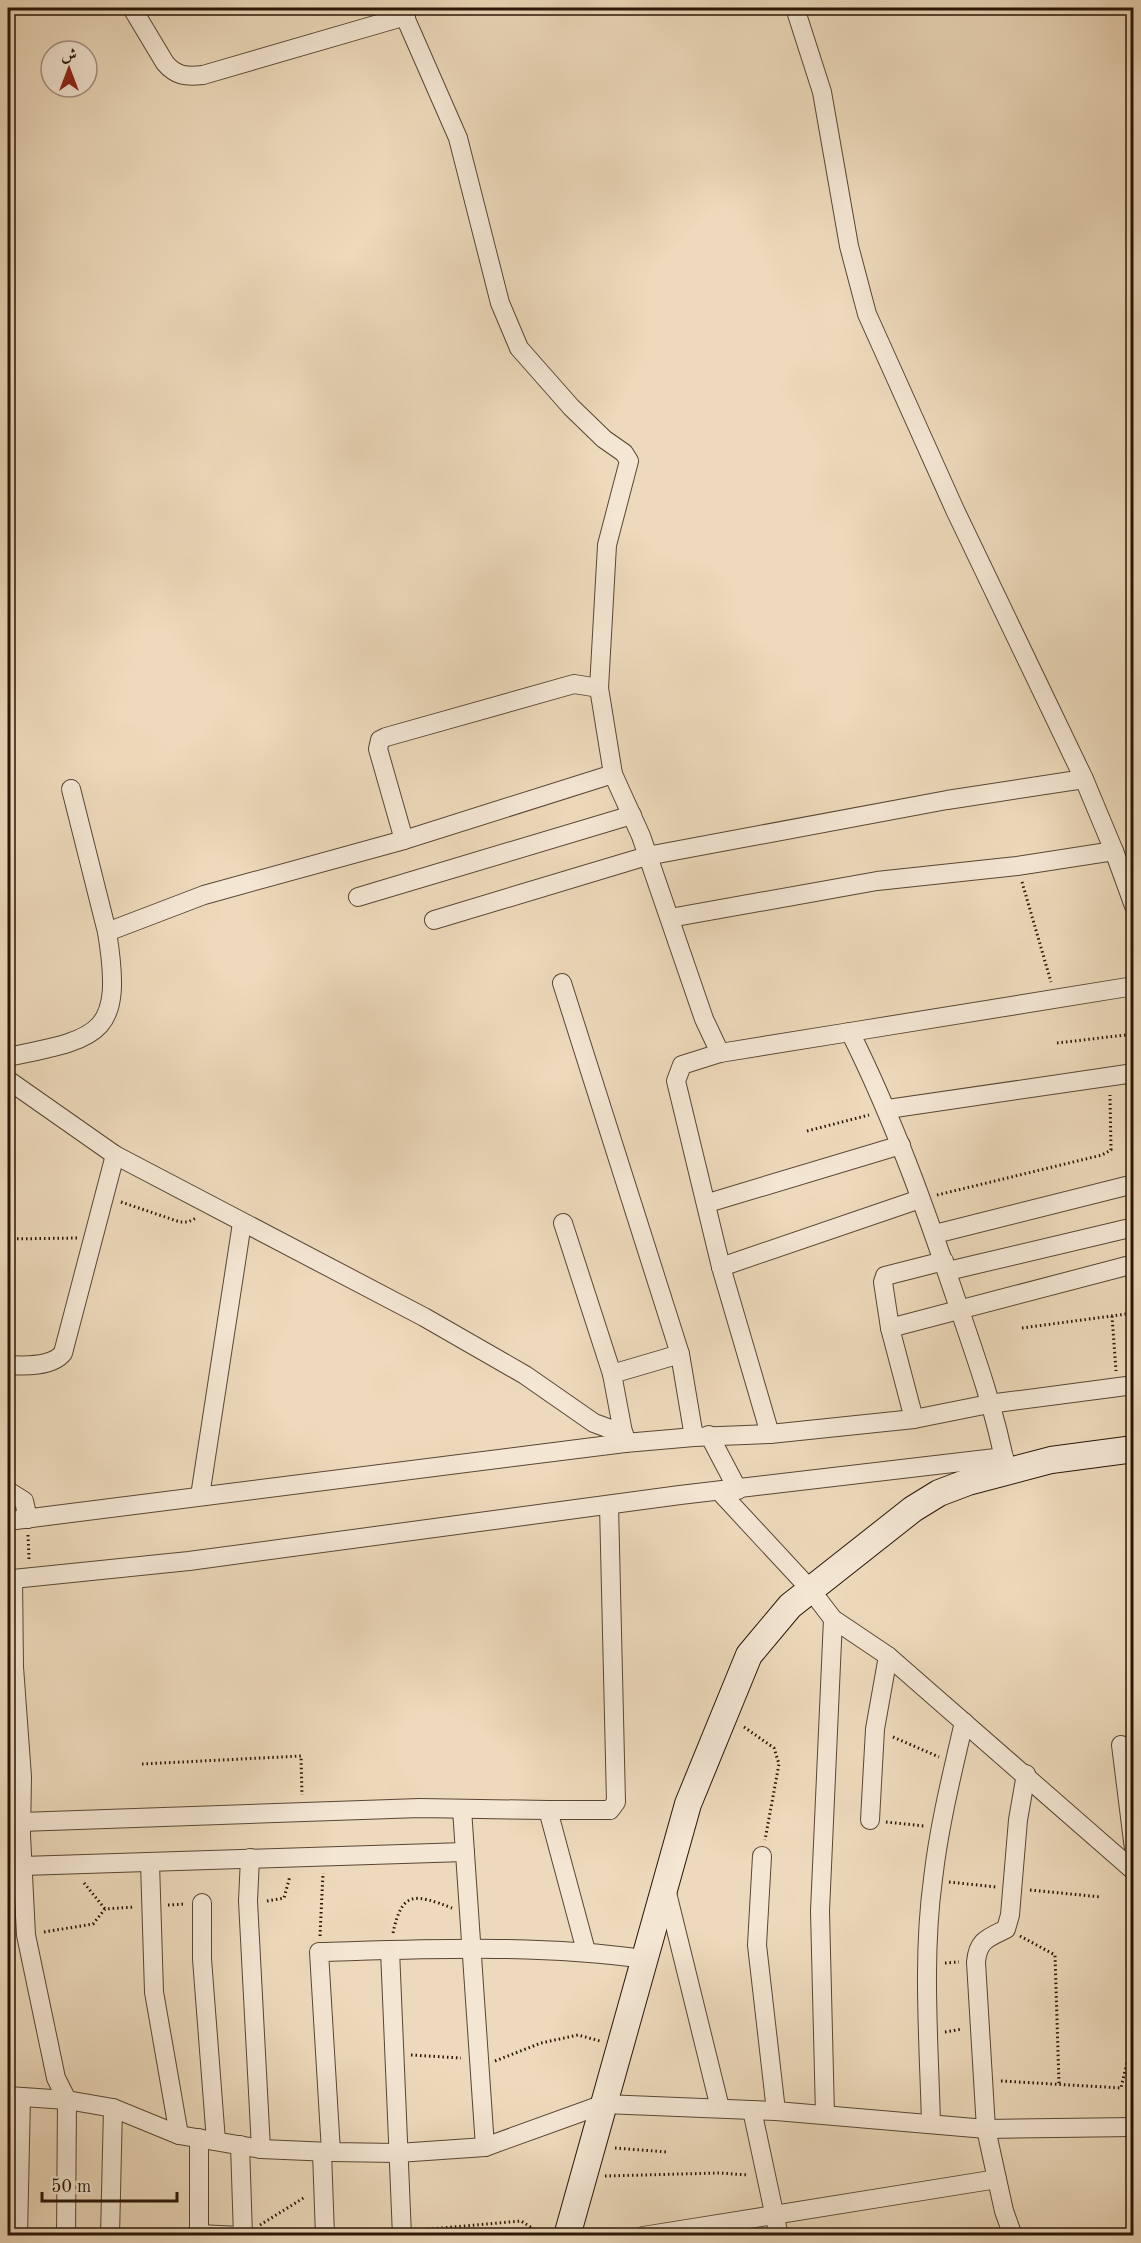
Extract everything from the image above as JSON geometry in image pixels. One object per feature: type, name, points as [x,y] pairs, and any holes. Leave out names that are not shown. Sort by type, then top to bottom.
[{"type":"main road","points":[[567,2235],[688,1804],[723,1713],[749,1655],[790,1605],[913,1509],[939,1493],[1005,1464],[1134,1449]]},
{"type":"street","points":[[132,8],[165,63],[171,70],[188,77],[203,75],[404,12],[458,138],[500,303],[519,348],[571,407],[604,439],[624,453],[628,461],[607,545],[599,688],[613,774],[632,815],[704,1019],[720,1053]]},
{"type":"street","points":[[795,8],[822,92],[849,246],[867,314],[955,510],[1084,779],[1134,906]]},
{"type":"street","points":[[404,840],[378,749],[380,740],[574,684],[599,688]]},
{"type":"street","points":[[107,932],[204,895],[404,840],[613,774]]},
{"type":"street","points":[[434,920],[647,856],[947,800],[1084,779]]},
{"type":"street","points":[[8,1057],[70,1044],[92,1034],[106,1020],[113,1000],[107,932],[71,789]]},
{"type":"street","points":[[358,897],[632,815]]},
{"type":"street","points":[[670,918],[877,881],[1017,866],[1114,851]]},
{"type":"street","points":[[562,983],[680,1354],[701,1436],[729,1491],[833,1619],[888,1656],[1026,1774],[1134,1871]]},
{"type":"street","points":[[770,1434],[721,1267],[708,1203],[676,1081],[682,1065],[720,1053],[1134,986]]},
{"type":"street","points":[[66,2235],[68,2100],[56,2078],[26,1935],[23,1866],[16,1831],[14,1667],[17,1579],[189,1561],[729,1491],[1005,1464],[978,1362],[935,1234],[888,1109],[850,1032]]},
{"type":"street","points":[[888,1109],[1134,1073]]},
{"type":"street","points":[[8,1080],[115,1155],[424,1317],[525,1375],[594,1423],[625,1438]]},
{"type":"street","points":[[708,1203],[901,1144]]},
{"type":"street","points":[[8,1365],[51,1362],[63,1353],[115,1155]]},
{"type":"street","points":[[935,1234],[1134,1184]]},
{"type":"street","points":[[721,1267],[921,1199]]},
{"type":"street","points":[[200,1496],[243,1223]]},
{"type":"street","points":[[563,1223],[612,1374],[625,1438]]},
{"type":"street","points":[[914,1419],[890,1328],[883,1288],[885,1276],[946,1266],[1134,1227]]},
{"type":"street","points":[[890,1328],[1134,1264]]},
{"type":"street","points":[[612,1374],[680,1354]]},
{"type":"street","points":[[8,1521],[625,1438],[770,1434],[914,1419],[989,1404],[1125,1386]]},
{"type":"street","points":[[8,1491],[24,1501],[28,1519]]},
{"type":"street","points":[[16,1831],[302,1814],[462,1809],[610,1810],[616,1802],[609,1505]]},
{"type":"street","points":[[825,2115],[820,1911],[833,1619]]},
{"type":"street","points":[[870,1820],[875,1729],[888,1656]]},
{"type":"street","points":[[931,2124],[928,1963],[932,1881],[940,1828],[964,1722]]},
{"type":"street","points":[[1121,1745],[1134,1849]]},
{"type":"street","points":[[1013,2235],[1004,2211],[986,2129],[976,1962],[979,1944],[985,1938],[1006,1929],[1010,1916],[1011,1888],[1026,1774]]},
{"type":"street","points":[[462,1809],[485,2147]]},
{"type":"street","points":[[548,1810],[586,1951]]},
{"type":"street","points":[[23,1866],[465,1852]]},
{"type":"street","points":[[762,1856],[757,1945],[776,2110]]},
{"type":"street","points":[[250,1858],[248,1901],[261,2149]]},
{"type":"street","points":[[150,1863],[154,1992],[179,2135]]},
{"type":"street","points":[[665,1886],[720,2108]]},
{"type":"street","points":[[202,1903],[207,2139],[199,2235],[242,2235],[240,2145]]},
{"type":"street","points":[[325,2235],[322,2187],[327,2152],[320,1952],[470,1949],[586,1951],[643,1959]]},
{"type":"street","points":[[390,1950],[402,2234]]},
{"type":"street","points":[[18,2235],[14,2097],[68,2100],[113,2108],[179,2135],[261,2149],[327,2152],[398,2153],[485,2147],[604,2104],[776,2110],[986,2129],[1134,2127]]},
{"type":"street","points":[[110,2235],[113,2108]]},
{"type":"street","points":[[753,2110],[767,2187],[779,2235]]},
{"type":"street","points":[[643,2235],[997,2179]]},
{"type":"path","points":[[1017,866],[1055,997]]},
{"type":"path","points":[[1057,1043],[1134,1034]]},
{"type":"path","points":[[921,1199],[1102,1155],[1111,1150],[1109,1078]]},
{"type":"path","points":[[807,1131],[888,1109]]},
{"type":"path","points":[[105,1197],[188,1222],[194,1221],[206,1203]]},
{"type":"path","points":[[8,1239],[93,1238]]},
{"type":"path","points":[[1022,1328],[1134,1313]]},
{"type":"path","points":[[1112,1316],[1125,1386]]},
{"type":"path","points":[[17,1579],[28,1519]]},
{"type":"path","points":[[723,1713],[774,1748],[779,1764],[762,1856]]},
{"type":"path","points":[[875,1729],[955,1763]]},
{"type":"path","points":[[142,1764],[301,1756],[302,1814]]},
{"type":"path","points":[[870,1820],[940,1828]]},
{"type":"path","points":[[248,1901],[284,1898],[289,1886],[291,1858]]},
{"type":"path","points":[[320,1952],[324,1858]]},
{"type":"path","points":[[932,1881],[1101,1897]]},
{"type":"path","points":[[76,1883],[86,1883],[105,1909]]},
{"type":"path","points":[[390,1950],[398,1910],[407,1901],[426,1898],[469,1914]]},
{"type":"path","points":[[26,1935],[93,1924],[105,1909],[150,1905]]},
{"type":"path","points":[[1006,1929],[1055,1955],[1059,2084]]},
{"type":"path","points":[[928,1963],[976,1962]]},
{"type":"path","points":[[928,2035],[979,2026]]},
{"type":"path","points":[[984,2081],[1121,2088],[1134,2032]]},
{"type":"path","points":[[541,2043],[578,2035],[619,2046]]},
{"type":"path","points":[[592,2146],[667,2152]]},
{"type":"path","points":[[584,2177],[719,2173],[751,2175],[767,2187]]},
{"type":"path","points":[[242,2235],[322,2187]]},
{"type":"path","points":[[402,2234],[521,2221],[545,2235]]}]
